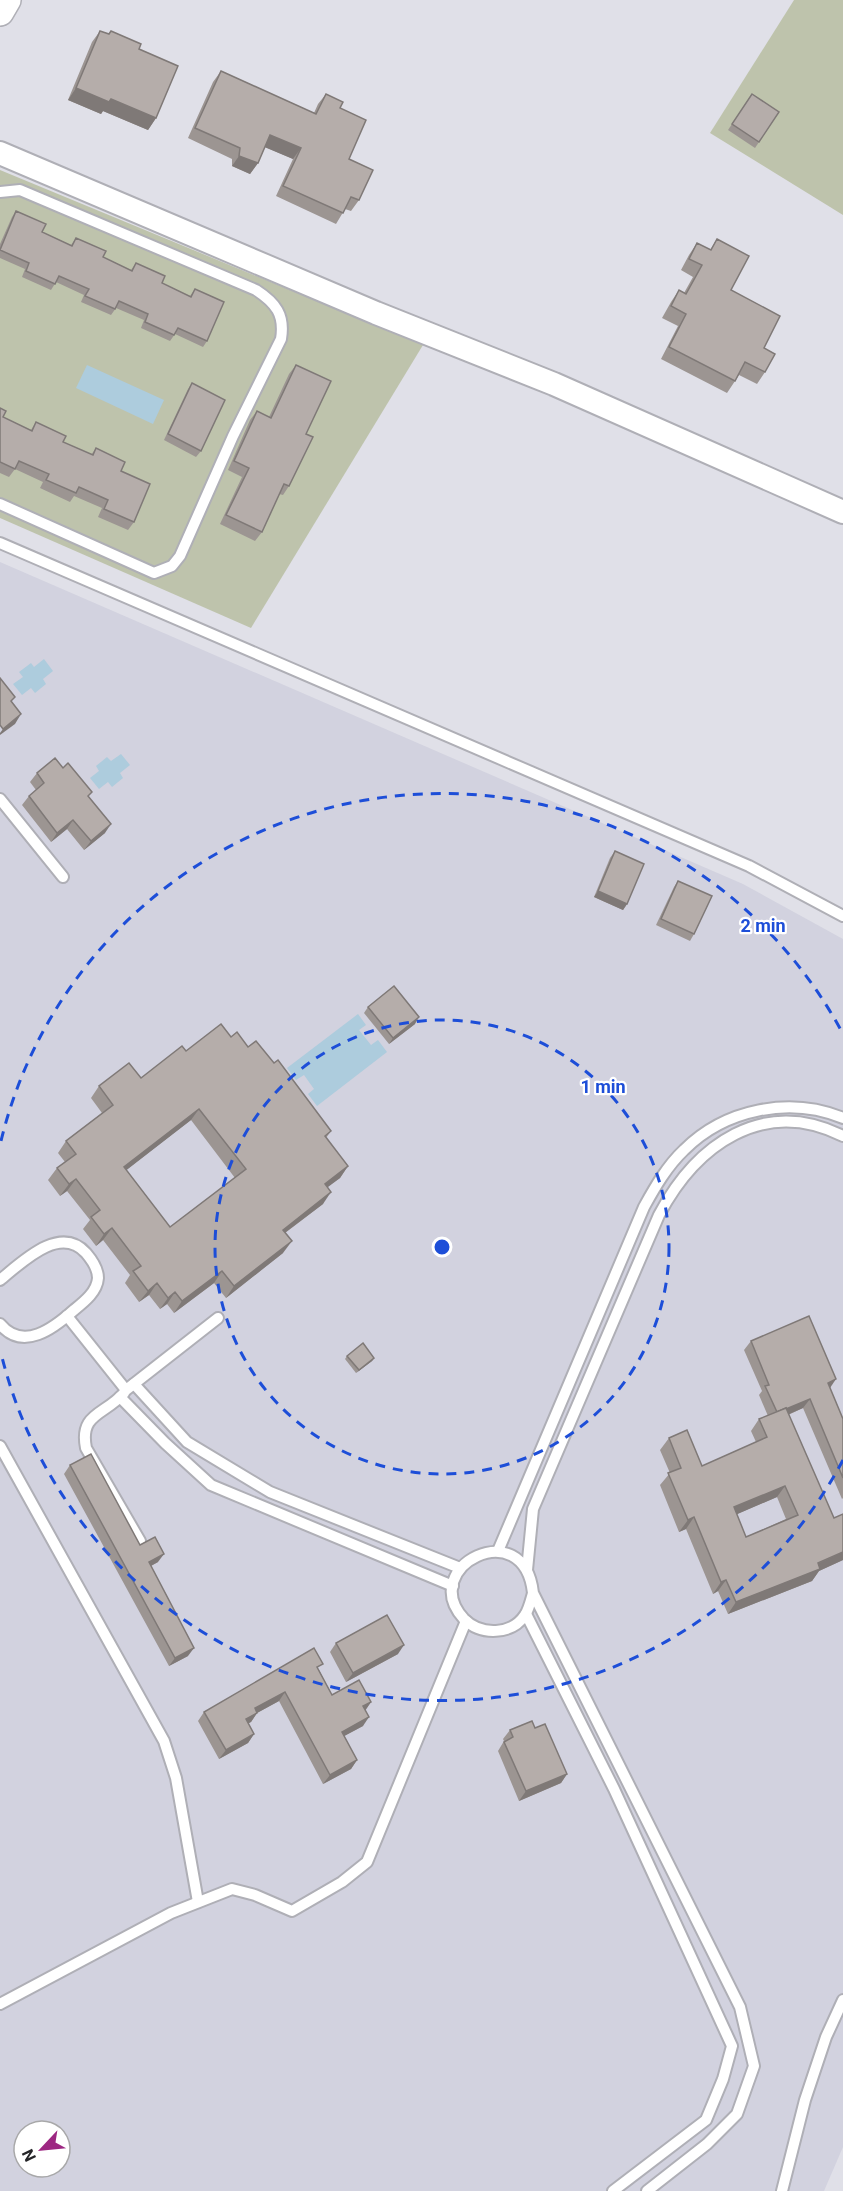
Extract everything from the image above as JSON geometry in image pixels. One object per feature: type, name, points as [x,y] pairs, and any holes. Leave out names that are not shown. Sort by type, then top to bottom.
[{"type":"street","points":[[0,12],[7,0]]},
{"type":"street","points":[[0,153],[376,313],[554,384],[843,512]]},
{"type":"lane","points":[[0,192],[20,190],[256,290],[276,306],[283,327],[281,339],[232,436],[180,556],[172,566],[154,573],[0,504]]},
{"type":"lane","points":[[0,543],[749,866],[843,916]]},
{"type":"lane","points":[[0,799],[63,877]]},
{"type":"lane","points":[[498,1551],[644,1207],[668,1168],[683,1150],[717,1126],[749,1113],[778,1108],[809,1109],[843,1119]]},
{"type":"lane","points":[[647,2191],[707,2144],[736,2114],[754,2066],[740,2007],[533,1593],[527,1570],[533,1509],[659,1215],[674,1188],[697,1161],[726,1137],[755,1126],[786,1122],[819,1126],[843,1136]]},
{"type":"lane","points":[[0,1280],[29,1257],[51,1244],[67,1242],[81,1248],[93,1262],[98,1278],[92,1295],[52,1330],[29,1337],[2,1331]]},
{"type":"lane","points":[[628,1248],[642,1256]]},
{"type":"lane","points":[[67,1316],[127,1390],[165,1443],[211,1485],[453,1586]]},
{"type":"lane","points":[[140,1541],[86,1448],[83,1433],[87,1421],[218,1318]]},
{"type":"lane","points":[[127,1390],[188,1442],[270,1492],[460,1568]]},
{"type":"lane","points":[[0,1446],[164,1741],[176,1778],[198,1902]]},
{"type":"lane","points":[[527,1570],[519,1561],[498,1551],[477,1554],[460,1568],[453,1586],[458,1611],[475,1627],[498,1631],[519,1622],[526,1614],[533,1593]]},
{"type":"lane","points":[[526,1614],[614,1789],[732,2046],[723,2079],[706,2120],[613,2191]]},
{"type":"lane","points":[[0,2004],[171,1912],[232,1889],[255,1895],[292,1911],[342,1882],[367,1862],[466,1621]]},
{"type":"lane","points":[[614,1789],[627,1782]]},
{"type":"lane","points":[[782,2191],[806,2100],[826,2037],[843,2000]]},
{"type":"shaded area","points":[[0,562],[743,884],[843,939],[843,2147],[824,2191],[0,2191]]},
{"type":"green space","points":[[794,0],[843,0],[843,215],[710,133]]},
{"type":"green space","points":[[0,170],[423,345],[251,628],[0,518]]},
{"type":"water","points":[[87,365],[164,400],[153,424],[76,388]]},
{"type":"water","points":[[44,659],[53,671],[43,679],[46,684],[35,693],[31,688],[22,695],[13,684],[23,677],[19,672],[31,663],[34,667]]},
{"type":"water","points":[[121,754],[130,765],[120,773],[123,778],[112,787],[108,782],[99,789],[90,778],[99,771],[96,766],[107,757],[111,761]]},
{"type":"water","points":[[358,1014],[366,1025],[359,1030],[371,1045],[378,1040],[387,1052],[317,1106],[308,1094],[314,1089],[304,1075],[296,1080],[287,1068]]},
{"type":"building","points":[[100,31],[109,34],[111,31],[141,44],[139,49],[178,66],[156,118],[111,99],[109,102],[76,88]]},
{"type":"building","points":[[221,71],[316,114],[326,94],[343,102],[340,108],[366,120],[349,159],[373,170],[359,200],[351,197],[343,213],[283,186],[301,148],[270,135],[258,163],[239,156],[240,148],[195,128]]},
{"type":"building","points":[[752,94],[779,112],[759,142],[732,124]]},
{"type":"building","points":[[16,211],[46,224],[42,232],[72,246],[76,238],[106,251],[103,257],[132,271],[136,263],[165,276],[162,283],[191,297],[195,289],[224,302],[207,341],[178,328],[174,335],[145,322],[148,314],[119,301],[115,309],[85,296],[89,289],[59,276],[55,284],[26,271],[29,263],[0,250]]},
{"type":"building","points":[[717,239],[749,256],[731,290],[780,316],[764,348],[775,354],[765,372],[745,362],[735,381],[669,347],[686,314],[671,306],[679,290],[686,294],[702,265],[689,259],[697,243],[711,250]]},
{"type":"building","points":[[296,365],[331,381],[306,434],[313,437],[289,486],[284,484],[262,532],[226,515],[249,468],[234,461],[257,411],[271,418]]},
{"type":"building","points":[[192,383],[225,400],[201,451],[168,434]]},
{"type":"building","points":[[0,408],[6,411],[3,417],[32,431],[36,422],[66,436],[63,442],[93,455],[96,448],[125,462],[121,471],[150,484],[134,522],[104,509],[108,500],[79,487],[76,493],[46,480],[49,474],[19,461],[15,469],[0,462]]},
{"type":"building","points":[[0,678],[15,697],[11,701],[21,714],[3,729],[0,725]]},
{"type":"building","points":[[55,758],[63,768],[68,763],[92,792],[88,796],[111,824],[91,841],[73,820],[57,833],[29,796],[44,783],[37,773]]},
{"type":"building","points":[[615,851],[644,864],[627,904],[598,891]]},
{"type":"building","points":[[678,881],[712,896],[694,934],[661,919]]},
{"type":"building","points":[[394,986],[419,1017],[393,1038],[368,1007]]},
{"type":"building","points":[[221,1024],[231,1037],[237,1032],[248,1047],[256,1041],[274,1063],[278,1060],[331,1131],[325,1136],[348,1166],[325,1184],[331,1192],[283,1230],[292,1241],[234,1286],[222,1271],[182,1301],[175,1292],[168,1298],[157,1283],[148,1291],[133,1271],[141,1266],[112,1228],[104,1234],[91,1217],[100,1210],[76,1179],[69,1184],[57,1168],[76,1154],[66,1141],[113,1105],[99,1086],[129,1063],[141,1078],[182,1046],[186,1051]],"holes":[[[199,1109],[246,1169],[170,1227],[124,1167]]]},
{"type":"building","points":[[809,1316],[836,1379],[828,1383],[843,1419],[843,1478],[810,1399],[777,1412],[765,1386],[769,1385],[751,1341]]},
{"type":"building","points":[[363,1343],[374,1358],[359,1370],[347,1356]]},
{"type":"building","points":[[786,1408],[834,1518],[843,1514],[843,1552],[818,1563],[820,1569],[736,1602],[726,1580],[721,1582],[694,1517],[688,1520],[668,1473],[681,1468],[669,1438],[687,1430],[702,1466],[767,1437],[759,1419]],"holes":[[[785,1486],[798,1515],[746,1537],[734,1507]]]},
{"type":"building","points":[[91,1454],[140,1545],[155,1537],[164,1554],[149,1562],[194,1648],[175,1658],[70,1465]]},
{"type":"building","points":[[387,1615],[404,1645],[353,1673],[336,1643]]},
{"type":"building","points":[[314,1648],[323,1664],[317,1667],[332,1695],[359,1680],[371,1702],[363,1706],[369,1717],[342,1732],[357,1760],[330,1775],[285,1692],[255,1708],[257,1713],[246,1719],[254,1734],[226,1750],[204,1712]]},
{"type":"building","points":[[532,1721],[535,1728],[545,1724],[567,1774],[526,1791],[504,1742],[513,1737],[510,1730]]}]
